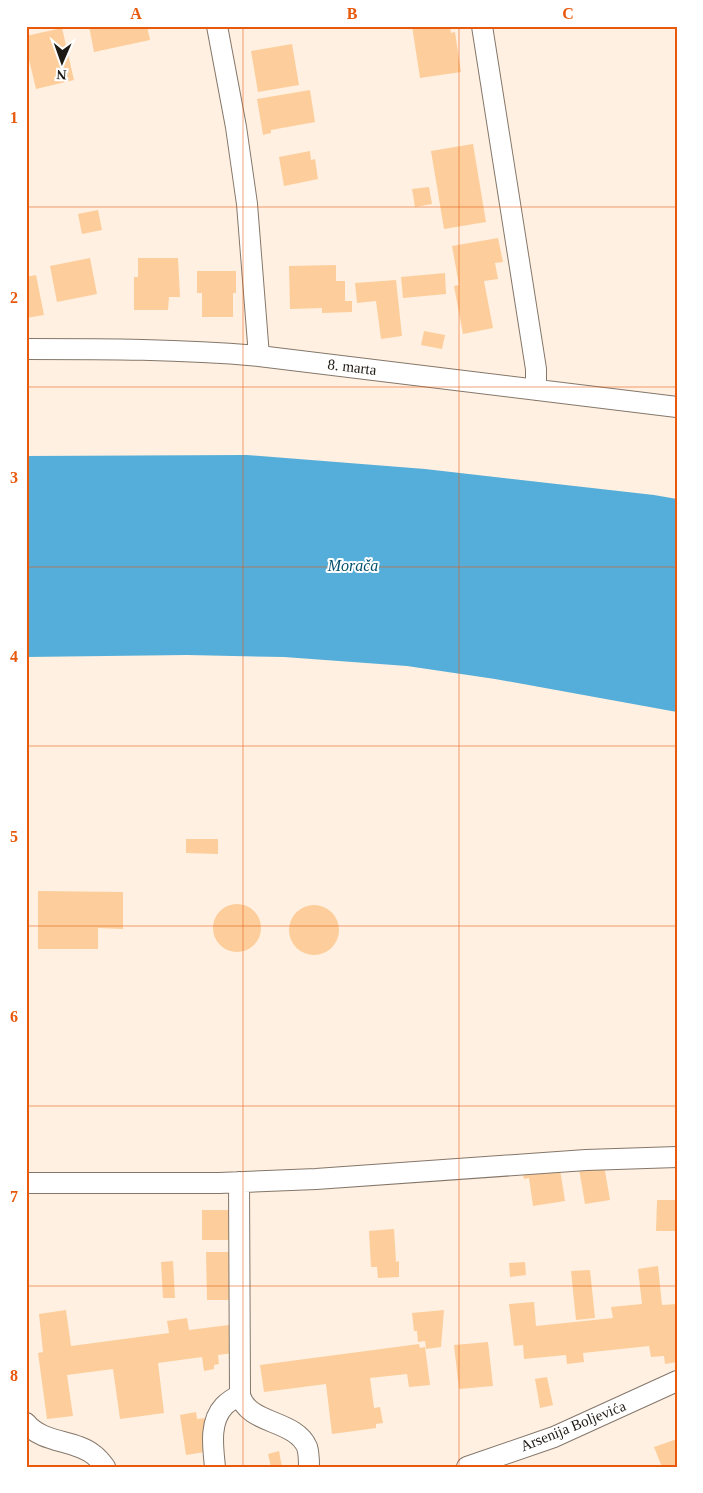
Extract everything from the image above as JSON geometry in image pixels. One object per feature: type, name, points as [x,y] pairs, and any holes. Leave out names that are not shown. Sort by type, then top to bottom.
[{"type":"street","points":[[217,26],[236,127],[247,204],[258,356]]},
{"type":"street","points":[[482,26],[536,369],[536,390]]},
{"type":"street","name":"8. marta","points":[[26,349],[200,351],[258,356],[677,407]]},
{"type":"street","points":[[26,1183],[239,1182],[586,1160],[677,1157]]},
{"type":"street","points":[[239,1182],[240,1395],[242,1402],[248,1410],[302,1439],[307,1448],[309,1467]]},
{"type":"street","name":"Arsenija Boljevića","points":[[467,1467],[554,1437],[677,1381]]},
{"type":"street","points":[[215,1467],[214,1428],[218,1414],[224,1405],[240,1395]]},
{"type":"street","points":[[26,1423],[32,1430],[48,1438],[77,1446],[94,1455],[105,1467]]},
{"type":"water","name":"Morača","points":[[247,455],[425,469],[677,499],[677,712],[495,679],[407,666],[284,657],[187,655],[26,657],[26,456]]},
{"type":"building","points":[[89,26],[147,26],[150,40],[94,52]]},
{"type":"building","points":[[412,26],[450,26],[451,33],[455,32],[461,72],[420,78]]},
{"type":"building","points":[[62,28],[74,80],[36,89],[26,47],[26,36]]},
{"type":"building","points":[[292,44],[299,85],[258,92],[251,51]]},
{"type":"building","points":[[310,90],[315,122],[271,130],[271,133],[263,135],[257,99]]},
{"type":"building","points":[[473,144],[486,222],[444,229],[431,151]]},
{"type":"building","points":[[310,151],[311,160],[315,159],[318,179],[284,186],[279,157]]},
{"type":"building","points":[[429,187],[432,204],[415,207],[412,189]]},
{"type":"building","points":[[98,210],[102,230],[82,234],[78,214]]},
{"type":"building","points":[[498,238],[503,262],[495,263],[498,279],[484,281],[493,328],[463,334],[454,286],[459,285],[452,246]]},
{"type":"building","points":[[90,258],[97,294],[57,302],[50,266]]},
{"type":"building","points":[[138,258],[178,258],[180,297],[169,297],[168,310],[134,310],[134,277],[138,277]]},
{"type":"building","points":[[336,265],[336,281],[345,281],[345,301],[352,301],[352,312],[322,313],[322,308],[290,309],[289,266]]},
{"type":"building","points":[[197,271],[236,271],[236,293],[233,293],[233,317],[202,317],[202,293],[197,293]]},
{"type":"building","points":[[445,273],[446,294],[403,298],[401,277]]},
{"type":"building","points":[[36,275],[44,315],[26,318],[26,277]]},
{"type":"building","points":[[396,280],[402,336],[381,339],[376,301],[357,303],[355,283]]},
{"type":"building","points":[[424,331],[445,335],[442,349],[421,345]]},
{"type":"building","points":[[186,839],[218,839],[218,854],[186,853]]},
{"type":"building","points":[[38,891],[123,892],[123,929],[98,928],[98,949],[38,949]]},
{"type":"building","points":[[232,904],[242,904],[251,908],[257,914],[260,919],[260,937],[251,948],[242,952],[232,952],[223,948],[217,942],[213,933],[213,923],[217,914],[223,908]]},
{"type":"building","points":[[319,905],[332,912],[338,920],[338,940],[332,948],[324,954],[309,955],[296,948],[290,940],[289,925],[296,912],[304,906]]},
{"type":"building","points":[[559,1163],[565,1201],[533,1206],[529,1178],[524,1179],[522,1169]]},
{"type":"building","points":[[604,1165],[610,1200],[585,1204],[579,1169]]},
{"type":"building","points":[[657,1200],[677,1200],[677,1231],[656,1231]]},
{"type":"building","points":[[202,1210],[229,1210],[229,1240],[202,1240]]},
{"type":"building","points":[[394,1229],[396,1262],[399,1261],[399,1277],[378,1278],[377,1267],[371,1267],[369,1231]]},
{"type":"building","points":[[206,1252],[231,1252],[231,1300],[207,1300]]},
{"type":"building","points":[[173,1261],[175,1298],[163,1298],[161,1262]]},
{"type":"building","points":[[525,1262],[526,1275],[510,1277],[509,1263]]},
{"type":"building","points":[[658,1266],[662,1305],[677,1304],[677,1362],[665,1364],[664,1356],[651,1357],[649,1346],[583,1353],[584,1362],[567,1364],[566,1355],[524,1359],[523,1345],[514,1346],[509,1304],[534,1302],[536,1326],[613,1318],[611,1307],[642,1304],[638,1269]]},
{"type":"building","points":[[590,1270],[595,1318],[576,1320],[571,1271]]},
{"type":"building","points":[[66,1310],[71,1346],[169,1333],[167,1321],[187,1318],[189,1330],[229,1325],[233,1353],[218,1355],[219,1364],[214,1365],[214,1369],[204,1371],[202,1357],[158,1363],[164,1413],[120,1419],[113,1369],[67,1375],[73,1416],[47,1419],[38,1353],[43,1352],[39,1314]]},
{"type":"building","points":[[444,1310],[441,1347],[426,1349],[425,1341],[418,1342],[417,1331],[414,1331],[412,1313]]},
{"type":"building","points":[[488,1342],[493,1386],[459,1389],[454,1345]]},
{"type":"building","points":[[419,1344],[420,1348],[425,1347],[430,1385],[409,1387],[407,1374],[370,1378],[374,1408],[380,1407],[383,1423],[376,1424],[376,1428],[332,1434],[326,1384],[264,1392],[260,1365]]},
{"type":"building","points":[[547,1377],[553,1405],[540,1408],[535,1379]]},
{"type":"building","points":[[196,1412],[197,1419],[206,1418],[211,1451],[186,1455],[180,1415]]},
{"type":"building","points":[[677,1439],[677,1467],[662,1467],[654,1447]]},
{"type":"building","points":[[279,1451],[282,1467],[271,1467],[268,1454]]}]
